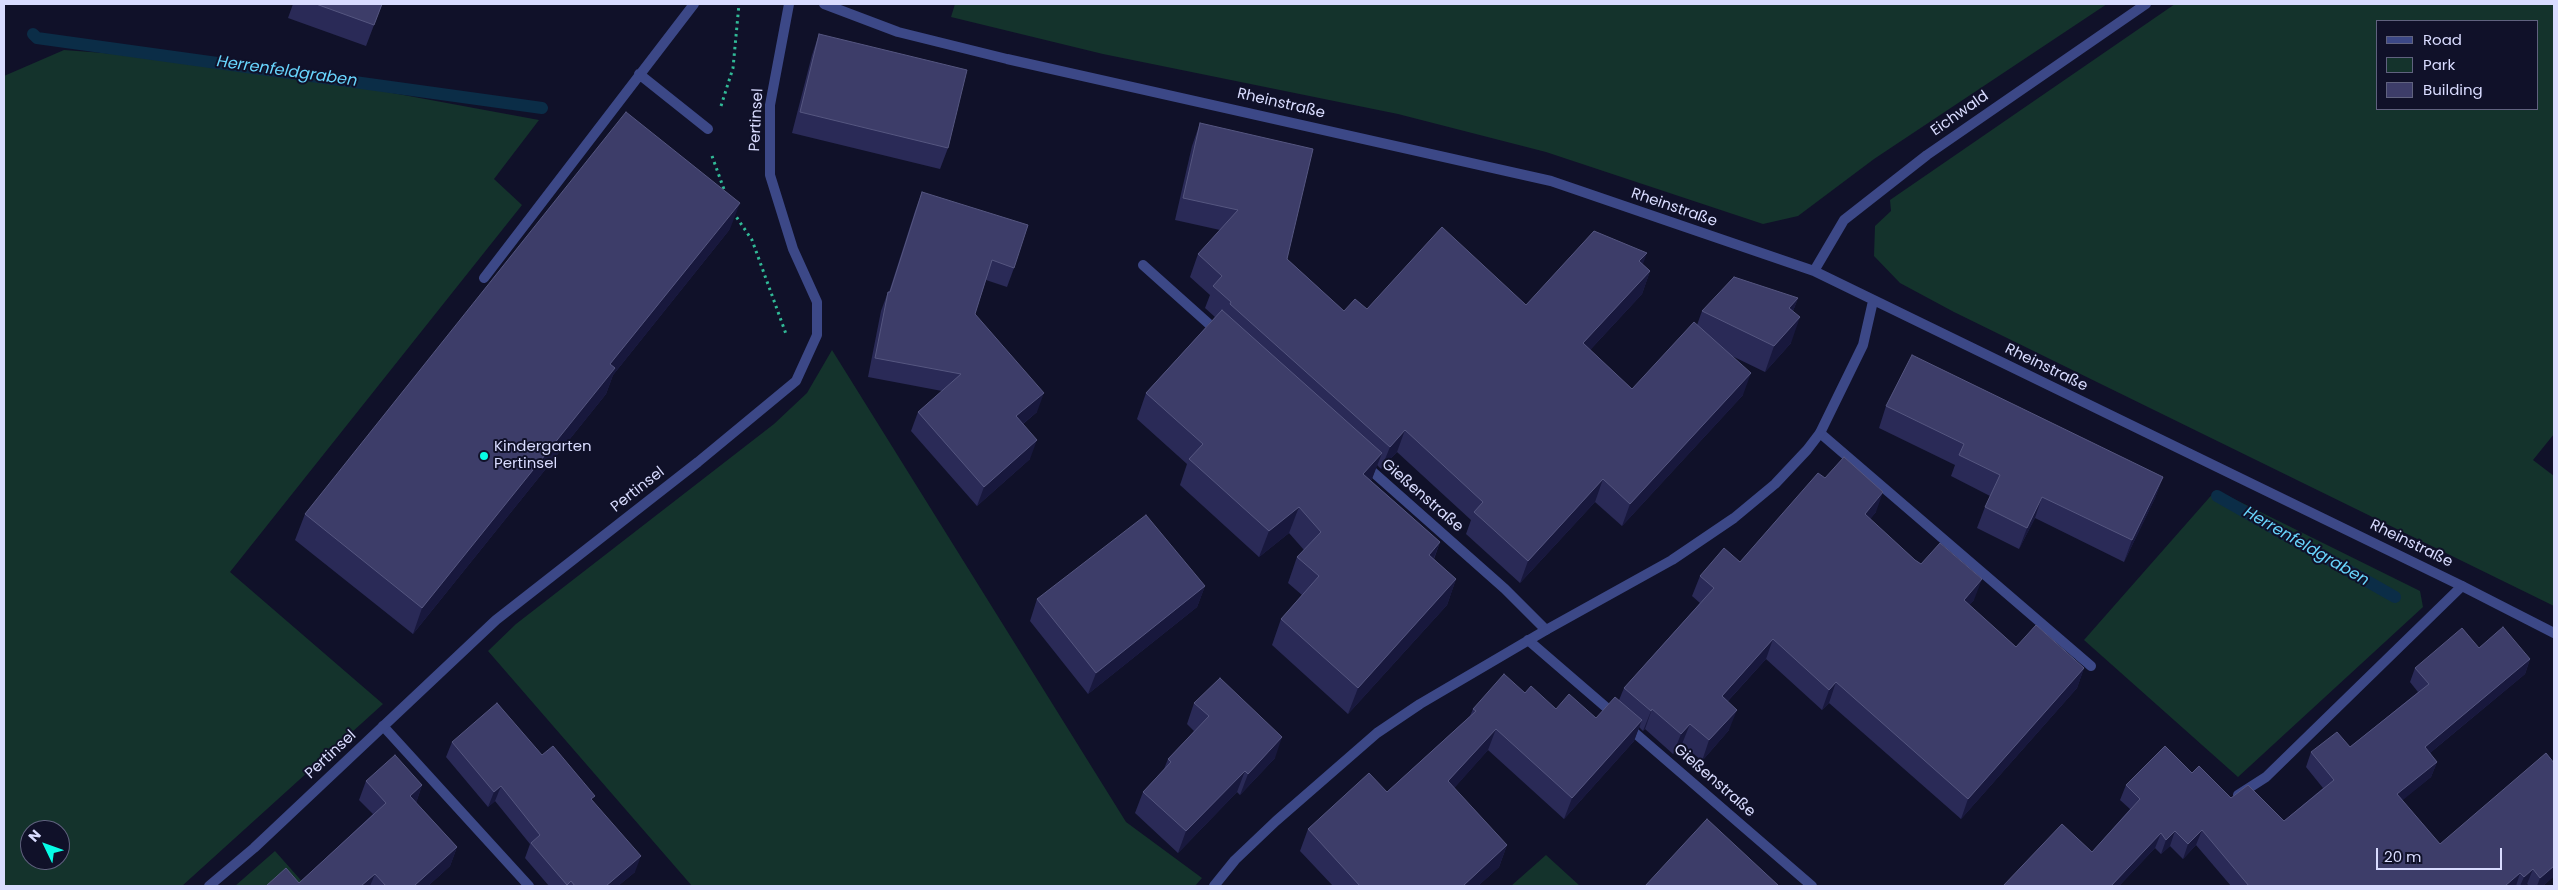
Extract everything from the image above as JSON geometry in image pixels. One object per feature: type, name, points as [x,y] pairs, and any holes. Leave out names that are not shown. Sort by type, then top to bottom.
[{"type":"street","points":[[484,278],[694,4]]},
{"type":"street","name":"Pertinsel","points":[[209,886],[254,848],[496,620],[698,462],[796,381],[816,335],[817,302],[793,249],[770,175],[770,105],[789,4]]},
{"type":"street","name":"Rheinstraße","points":[[824,4],[898,32],[1007,59],[1551,181],[1814,271],[2462,586],[2554,633]]},
{"type":"street","name":"Eichwald","points":[[1814,271],[1844,220],[1927,155],[2146,4]]},
{"type":"street","points":[[640,74],[708,130]]},
{"type":"street","points":[[1143,265],[1230,344]]},
{"type":"street","points":[[1214,886],[1235,860],[1276,821],[1377,733],[1420,704],[1528,640],[1672,560],[1734,518],[1775,484],[1820,433],[1863,345],[1873,301]]},
{"type":"street","points":[[1820,433],[2091,666]]},
{"type":"street","name":"Gießenstraße","points":[[1360,461],[1505,589],[1546,630]]},
{"type":"street","name":"Rheinstraße","points":[[2224,803],[2266,777],[2462,586]]},
{"type":"street","name":"Gießenstraße","points":[[1528,640],[1812,886]]},
{"type":"street","points":[[383,726],[529,886]]},
{"type":"green space","points":[[955,4],[2107,4],[1874,159],[1798,216],[1763,224],[1546,152],[1398,114],[1103,54],[951,17]]},
{"type":"green space","points":[[2175,4],[2554,4],[2554,434],[2533,460],[2554,476],[2554,606],[1954,312],[1900,283],[1874,256],[1875,226],[1891,211],[1890,200]]},
{"type":"green space","points":[[64,50],[130,55],[333,82],[539,120],[494,179],[522,205],[230,572],[383,704],[182,886],[4,886],[4,76]]},
{"type":"green space","points":[[832,350],[1126,822],[1202,878],[1195,886],[692,886],[488,651],[516,624],[774,424],[807,393]]},
{"type":"green space","points":[[2216,490],[2420,591],[2423,607],[2238,777],[2084,640]]},
{"type":"green space","points":[[275,851],[306,886],[235,886]]},
{"type":"green space","points":[[1546,855],[1580,886],[1511,886]]},
{"type":"building","points":[[316,4],[382,4],[374,25]]},
{"type":"building","points":[[819,34],[967,70],[948,148],[800,112]]},
{"type":"building","points":[[626,112],[740,203],[610,364],[615,368],[422,608],[305,514]]},
{"type":"building","points":[[1200,123],[1313,149],[1287,259],[1344,311],[1355,299],[1367,309],[1442,227],[1526,305],[1594,231],[1647,253],[1639,261],[1650,271],[1583,343],[1632,389],[1694,322],[1751,373],[1630,504],[1603,479],[1528,561],[1474,512],[1483,502],[1405,430],[1390,447],[1230,304],[1231,302],[1213,286],[1222,276],[1198,254],[1238,210],[1183,198]]},
{"type":"building","points":[[922,192],[1028,225],[1014,268],[992,260],[975,314],[1044,393],[1016,416],[1037,440],[984,487],[918,412],[961,374],[875,358],[888,292],[890,292]]},
{"type":"building","points":[[1734,277],[1798,298],[1789,308],[1800,317],[1774,346],[1702,311]]},
{"type":"building","points":[[1222,310],[1382,453],[1363,474],[1440,542],[1429,555],[1456,579],[1358,688],[1281,619],[1319,576],[1297,557],[1321,532],[1299,507],[1269,531],[1189,459],[1203,444],[1146,393]]},
{"type":"building","points":[[1912,355],[2163,477],[2132,540],[2042,497],[2027,528],[1985,507],[2000,475],[1959,455],[1964,444],[1886,406]]},
{"type":"building","points":[[1844,457],[1883,492],[1865,514],[1915,560],[1921,564],[1940,543],[1982,579],[1964,600],[2016,647],[2036,625],[2084,668],[1968,799],[1836,682],[1829,690],[1773,639],[1722,696],[1737,710],[1709,740],[1690,724],[1681,734],[1624,688],[1714,588],[1700,576],[1724,548],[1740,562],[1818,473],[1825,478]]},
{"type":"building","points":[[1146,515],[1205,586],[1096,673],[1037,599]]},
{"type":"building","points":[[2503,627],[2530,659],[2425,747],[2437,762],[2397,794],[2440,844],[2546,753],[2554,763],[2554,866],[2540,878],[2533,869],[2524,877],[2520,873],[2505,886],[2249,886],[2202,830],[2188,844],[2175,831],[2166,840],[2161,833],[2111,886],[2003,886],[2062,824],[2092,852],[2140,799],[2126,785],[2165,746],[2192,773],[2199,766],[2231,798],[2248,785],[2284,821],[2334,780],[2311,752],[2337,732],[2350,747],[2429,684],[2415,668],[2462,628],[2479,648]]},
{"type":"building","points":[[1504,674],[1525,693],[1531,686],[1556,709],[1569,694],[1596,718],[1615,697],[1642,720],[1572,798],[1496,729],[1448,781],[1507,845],[1463,886],[1360,886],[1308,829],[1369,773],[1387,792],[1476,711],[1473,709]]},
{"type":"building","points":[[1220,678],[1282,737],[1248,774],[1245,771],[1186,831],[1143,792],[1171,762],[1168,759],[1209,716],[1194,703]]},
{"type":"building","points":[[497,703],[542,755],[553,746],[595,796],[591,799],[641,856],[606,886],[575,886],[571,881],[567,885],[531,843],[540,835],[501,786],[494,792],[452,742]]},
{"type":"building","points":[[395,755],[422,785],[410,796],[457,847],[414,886],[386,886],[375,874],[361,886],[266,886],[286,868],[299,883],[386,803],[366,781]]},
{"type":"building","points":[[1707,819],[1779,886],[1645,886]]},
{"type":"waterway","name":"Herrenfeldgraben","points":[[33,34],[37,38],[542,108]]},
{"type":"waterway","name":"Herrenfeldgraben","points":[[2217,496],[2395,597]]},
{"type":"place","name":"Kindergarten Pertinsel","points":[[484,456]]}]
